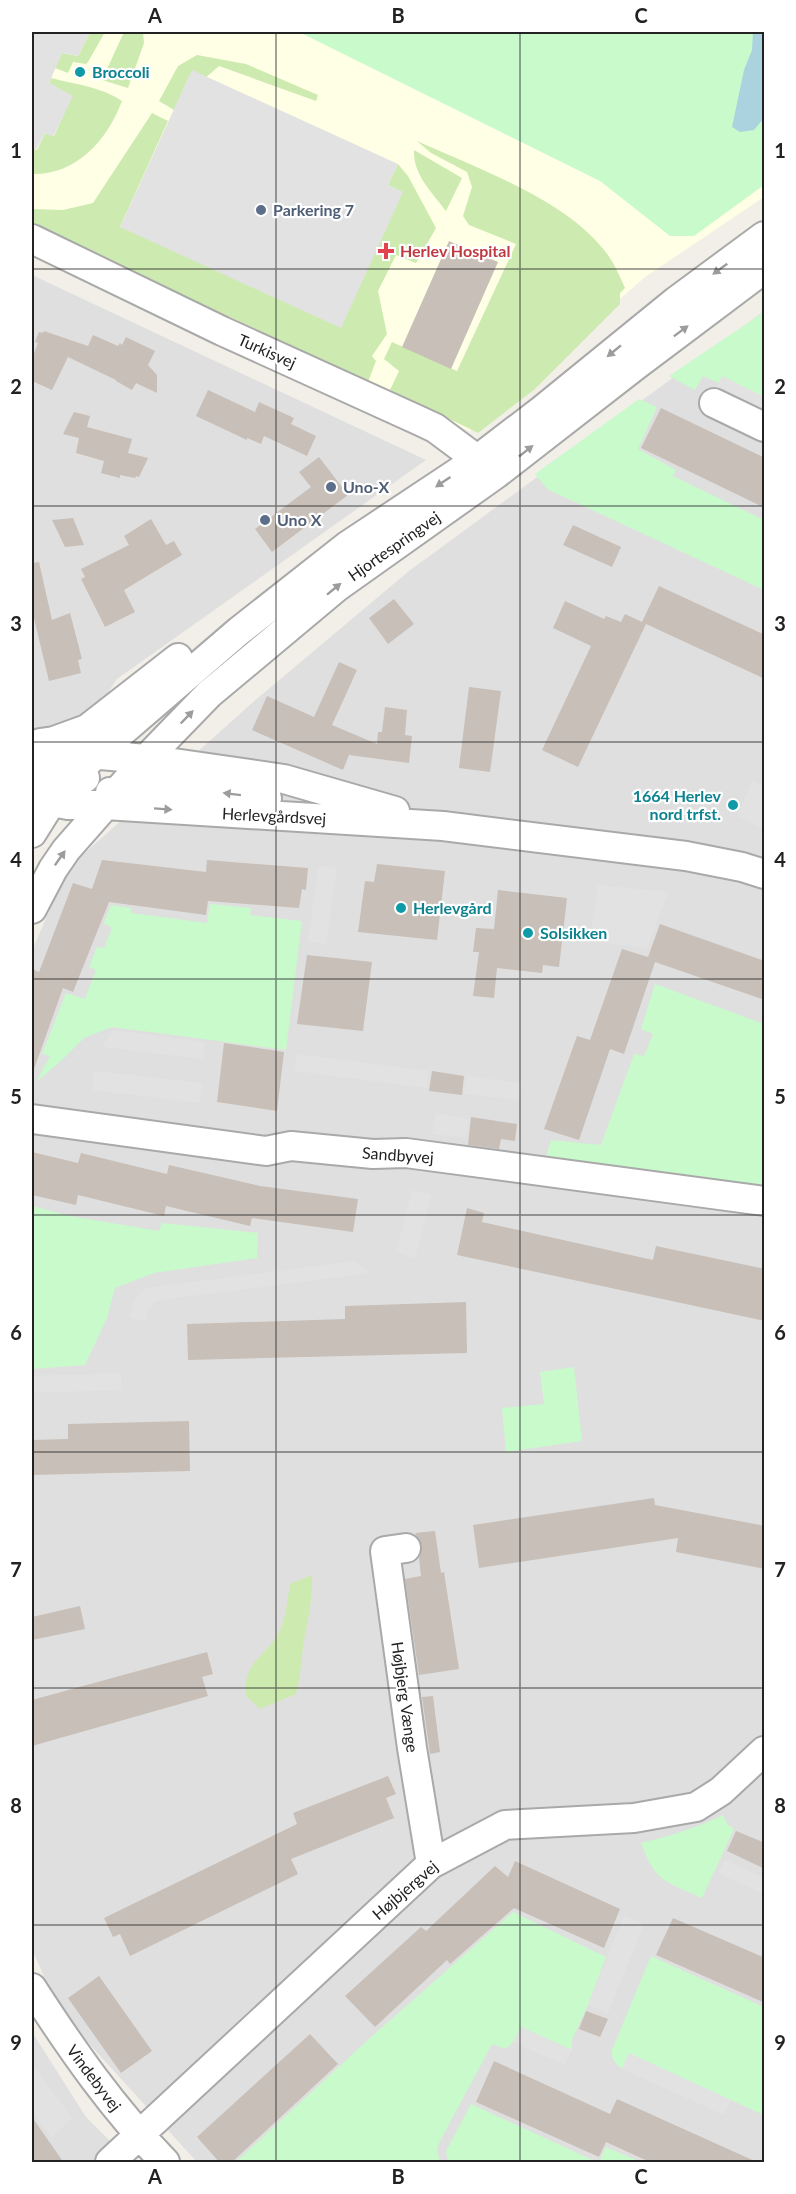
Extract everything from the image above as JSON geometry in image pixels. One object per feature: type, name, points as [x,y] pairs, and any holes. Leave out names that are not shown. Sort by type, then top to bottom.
[{"type":"street","name":"Hjortespringvej","points":[[72,797],[239,631],[346,546],[487,467],[542,410],[676,301],[765,237]]},
{"type":"street","name":"Turkisvej","points":[[32,239],[222,331],[435,428],[487,467]]},
{"type":"street","name":"Hjortespringvej","points":[[72,797],[146,759],[209,694],[337,587],[487,467],[654,352],[765,270]]},
{"type":"street","points":[[714,403],[765,427]]},
{"type":"street","points":[[32,909],[66,850],[72,797],[32,746],[87,729],[215,628],[346,546]]},
{"type":"street","name":"Herlevgårdsvej","points":[[146,759],[284,779],[443,826]]},
{"type":"street","points":[[32,777],[72,797],[164,787],[267,798],[353,799]]},
{"type":"street","name":"Herlevgårdsvej","points":[[72,797],[443,826],[686,856],[765,874]]},
{"type":"street","name":"Sandbyvej","points":[[32,1119],[266,1151],[291,1146],[373,1154],[406,1153],[765,1201]]},
{"type":"street","name":"Højbjerg Vænge","points":[[406,1548],[385,1551],[412,1748],[431,1864]]},
{"type":"street","name":"Højbjergvej","points":[[110,2163],[431,1864],[505,1825],[634,1818],[696,1807],[721,1791],[765,1751]]},
{"type":"street","name":"Vindebyvej","points":[[32,1988],[78,2060],[165,2163]]},
{"type":"shaded area","name":"Herlev Hospital","points":[[32,32],[764,32],[764,197],[645,277],[470,431],[32,224]]},
{"type":"shaded area","points":[[32,32],[90,32],[78,56],[62,53],[49,83],[73,96],[53,137],[45,133],[36,150],[32,148]]},
{"type":"shaded area","name":"Parkering 7","points":[[192,70],[398,164],[388,185],[403,192],[341,328],[120,227]]},
{"type":"shaded area","points":[[32,275],[426,460],[117,679],[32,805]]},
{"type":"shaded area","points":[[764,311],[764,2162],[197,2162],[59,2011],[32,1949],[32,951],[67,869],[252,703],[409,571]]},
{"type":"shaded area","points":[[722,376],[764,397],[764,415],[715,392]]},
{"type":"shaded area","points":[[753,780],[764,786],[764,829],[737,816]]},
{"type":"shaded area","points":[[318,866],[337,868],[326,944],[308,942]]},
{"type":"shaded area","points":[[598,885],[668,892],[647,948],[590,941]]},
{"type":"shaded area","points":[[113,1030],[205,1042],[203,1059],[102,1047]]},
{"type":"shaded area","points":[[297,1054],[429,1071],[427,1088],[294,1071]]},
{"type":"shaded area","points":[[94,1071],[203,1083],[200,1103],[92,1090]]},
{"type":"shaded area","points":[[467,1076],[521,1083],[519,1100],[464,1094]]},
{"type":"shaded area","points":[[436,1113],[469,1119],[467,1138],[432,1134]]},
{"type":"shaded area","points":[[412,1190],[431,1195],[415,1258],[396,1252]]},
{"type":"shaded area","points":[[356,1261],[370,1273],[160,1300],[153,1303],[148,1310],[145,1322],[130,1318],[132,1305],[142,1290],[153,1287]]},
{"type":"shaded area","points":[[121,1373],[121,1390],[32,1393],[32,1376]]},
{"type":"shaded area","points":[[725,1860],[764,1878],[764,1894],[718,1873]]},
{"type":"shaded area","points":[[624,1916],[644,1924],[608,2013],[588,2005]]},
{"type":"shaded area","points":[[521,2027],[572,2050],[565,2065],[513,2042]]},
{"type":"shaded area","points":[[32,2032],[86,2117],[131,2162],[32,2162]]},
{"type":"shaded area","points":[[629,2053],[731,2100],[724,2115],[622,2069]]},
{"type":"shaded area","points":[[32,2063],[72,2118],[52,2138],[32,2110]]},
{"type":"green space","points":[[90,32],[105,32],[88,62],[86,64],[73,62],[68,73],[55,68],[62,53],[78,56]]},
{"type":"green space","points":[[124,32],[143,32],[144,43],[128,88],[102,80]]},
{"type":"green space","points":[[299,32],[764,32],[764,185],[694,236],[670,236],[600,181]]},
{"type":"green space","points":[[197,55],[246,64],[318,95],[316,101],[219,66],[203,80],[189,77],[174,110],[159,101],[178,66]]},
{"type":"green space","points":[[51,78],[97,89],[122,101],[108,129],[88,153],[63,169],[32,174],[32,148],[37,150],[45,133],[54,136],[72,96],[49,83]]},
{"type":"green space","points":[[152,113],[168,121],[120,227],[402,192],[388,185],[398,164],[408,176],[436,228],[416,263],[396,255],[378,291],[387,334],[372,356],[376,361],[368,382],[32,224],[32,209],[63,210],[93,203]]},
{"type":"green space","points":[[417,141],[520,188],[569,218],[591,235],[608,255],[625,288],[620,293],[620,304],[535,389],[478,433],[390,390],[399,371],[384,359],[392,342],[457,371],[516,244],[469,225],[463,216],[472,187],[467,172],[431,153]]},
{"type":"green space","points":[[414,150],[462,178],[446,211],[420,175]]},
{"type":"green space","points":[[764,312],[764,397],[722,376],[719,383],[703,376],[695,390],[669,376]]},
{"type":"green space","points":[[639,399],[657,407],[638,449],[676,470],[673,476],[764,520],[764,590],[547,489],[535,474]]},
{"type":"green space","points":[[210,904],[251,908],[250,915],[302,921],[286,1050],[112,1027],[84,1038],[36,1082],[50,1056],[42,1054],[66,993],[85,999],[96,970],[89,967],[97,947],[104,948],[112,928],[104,923],[111,905],[131,908],[131,913],[207,923]]},
{"type":"green space","points":[[655,984],[764,1024],[764,1193],[544,1165],[551,1140],[601,1145],[634,1054],[644,1056],[653,1034],[641,1029]]},
{"type":"green space","points":[[32,1206],[70,1216],[159,1231],[162,1223],[258,1233],[257,1258],[154,1273],[115,1288],[107,1318],[85,1365],[32,1369]]},
{"type":"green space","points":[[574,1367],[582,1441],[506,1452],[502,1408],[544,1404],[540,1372]]},
{"type":"green space","points":[[312,1575],[310,1608],[296,1694],[260,1709],[246,1696],[247,1677],[253,1664],[279,1633],[286,1612],[290,1584]]},
{"type":"green space","points":[[723,1815],[728,1825],[734,1829],[702,1898],[670,1884],[657,1873],[641,1843],[683,1831]]},
{"type":"green space","points":[[513,1912],[606,1957],[572,2040],[572,2050],[521,2027],[513,2042],[506,2049],[492,2044],[439,2143],[437,2149],[440,2162],[237,2161],[370,2038]]},
{"type":"green space","points":[[651,1956],[764,2007],[764,2115],[629,2054],[622,2069],[614,2061],[612,2050]]},
{"type":"green space","points":[[471,2104],[597,2162],[448,2162],[446,2151]]},
{"type":"green space","points":[[606,2147],[641,2162],[599,2162]]},
{"type":"water","points":[[753,32],[764,32],[764,118],[754,130],[740,132],[732,127],[744,70],[752,50]]},
{"type":"building","points":[[449,241],[498,262],[451,369],[402,347]]},
{"type":"building","points":[[44,331],[88,346],[93,335],[118,346],[120,343],[122,345],[126,337],[155,351],[148,365],[157,375],[157,393],[136,383],[132,390],[68,357],[52,390],[32,381],[32,359],[38,343],[35,342],[39,332]]},
{"type":"building","points":[[208,390],[255,412],[259,402],[294,418],[291,424],[316,436],[307,456],[264,436],[261,444],[247,438],[247,440],[196,416]]},
{"type":"building","points":[[661,408],[765,458],[765,508],[641,448]]},
{"type":"building","points":[[74,412],[90,416],[87,427],[132,439],[128,453],[148,458],[139,477],[120,475],[120,478],[101,473],[104,461],[76,453],[79,438],[63,434]]},
{"type":"building","points":[[319,457],[348,495],[272,552],[255,529],[311,487],[299,472]]},
{"type":"building","points":[[73,518],[84,545],[65,547],[52,520]]},
{"type":"building","points":[[151,519],[166,545],[174,541],[182,555],[124,590],[135,612],[105,627],[81,579],[85,577],[81,569],[129,545],[124,536]]},
{"type":"building","points":[[573,525],[621,547],[612,567],[563,545]]},
{"type":"building","points":[[39,562],[52,620],[70,613],[82,659],[78,660],[81,673],[49,681],[32,610],[32,563]]},
{"type":"building","points":[[659,586],[765,635],[765,679],[646,624],[578,767],[542,750],[591,646],[553,628],[565,601],[604,619],[606,616],[621,622],[625,614],[642,622]]},
{"type":"building","points":[[394,599],[414,624],[388,644],[369,618]]},
{"type":"building","points":[[339,662],[357,670],[332,725],[377,744],[378,732],[382,732],[385,707],[407,710],[405,735],[412,736],[409,763],[349,755],[343,770],[252,730],[267,696],[314,717]]},
{"type":"building","points":[[469,687],[501,691],[490,772],[459,768]]},
{"type":"building","points":[[102,860],[206,872],[207,860],[308,868],[306,890],[302,889],[299,908],[208,901],[206,915],[109,902],[73,992],[63,988],[34,1069],[32,1069],[32,969],[39,972],[73,883],[92,889]]},
{"type":"building","name":"Herlevgård","points":[[377,864],[445,871],[437,940],[358,932],[365,881],[374,882]]},
{"type":"building","name":"Solsikken","points":[[498,890],[567,898],[559,967],[543,965],[542,973],[497,968],[494,998],[473,996],[479,952],[473,952],[476,928],[494,929]]},
{"type":"building","points":[[660,924],[765,961],[765,1000],[655,962],[624,1054],[610,1049],[579,1140],[544,1129],[577,1036],[590,1040],[622,949],[648,957]]},
{"type":"building","points":[[307,955],[372,962],[363,1031],[297,1024]]},
{"type":"building","points":[[224,1043],[284,1052],[277,1111],[217,1102]]},
{"type":"building","points":[[432,1071],[464,1076],[462,1095],[429,1091]]},
{"type":"building","points":[[471,1117],[517,1124],[515,1141],[501,1139],[499,1149],[468,1145]]},
{"type":"building","points":[[32,1152],[78,1163],[81,1153],[167,1174],[169,1165],[260,1186],[358,1199],[353,1232],[252,1218],[250,1226],[166,1206],[164,1216],[78,1195],[76,1205],[32,1195]]},
{"type":"building","points":[[467,1208],[484,1213],[482,1222],[653,1260],[656,1246],[765,1269],[765,1321],[457,1255]]},
{"type":"building","points":[[466,1302],[467,1353],[188,1360],[187,1324],[345,1319],[345,1306]]},
{"type":"building","points":[[189,1421],[190,1471],[32,1475],[32,1440],[68,1439],[68,1424]]},
{"type":"building","points":[[654,1498],[655,1505],[765,1526],[765,1569],[676,1552],[678,1538],[479,1568],[473,1525]]},
{"type":"building","points":[[435,1531],[441,1573],[444,1572],[459,1669],[419,1675],[405,1579],[421,1576],[419,1558],[422,1546],[415,1533]]},
{"type":"building","points":[[80,1606],[85,1629],[32,1640],[32,1617]]},
{"type":"building","points":[[207,1652],[213,1674],[202,1677],[208,1696],[32,1746],[32,1700]]},
{"type":"building","points":[[433,1696],[440,1752],[430,1754],[422,1697]]},
{"type":"building","points":[[388,1776],[396,1794],[386,1798],[394,1818],[291,1859],[298,1874],[130,1956],[120,1934],[113,1937],[104,1918],[297,1824],[293,1813]]},
{"type":"building","points":[[736,1831],[765,1843],[765,1869],[727,1851]]},
{"type":"building","points":[[515,1861],[620,1909],[604,1948],[514,1908],[450,1964],[447,1960],[375,2027],[345,1996],[421,1927],[426,1931],[495,1866],[508,1877]]},
{"type":"building","points":[[673,1918],[765,1958],[765,2003],[656,1955]]},
{"type":"building","points":[[99,1976],[152,2051],[121,2073],[68,1998]]},
{"type":"building","points":[[586,2011],[608,2019],[600,2037],[579,2029]]},
{"type":"building","points":[[310,2034],[338,2064],[231,2163],[220,2163],[197,2137]]},
{"type":"building","points":[[494,2061],[610,2114],[617,2099],[759,2163],[652,2163],[606,2142],[599,2157],[476,2102]]},
{"type":"building","points":[[32,2117],[64,2163],[32,2163]]},
{"type":"place","name":"Broccoli","points":[[80,72]]},
{"type":"place","name":"Parkering 7","points":[[261,210]]},
{"type":"place","name":"Herlev Hospital","points":[[386,251]]},
{"type":"place","name":"Uno-X","points":[[331,487]]},
{"type":"place","name":"Uno X","points":[[265,520]]},
{"type":"place","name":"1664 Herlev nord trfst.","points":[[733,805]]},
{"type":"place","name":"Herlevgård","points":[[401,908]]},
{"type":"place","name":"Solsikken","points":[[528,933]]}]
